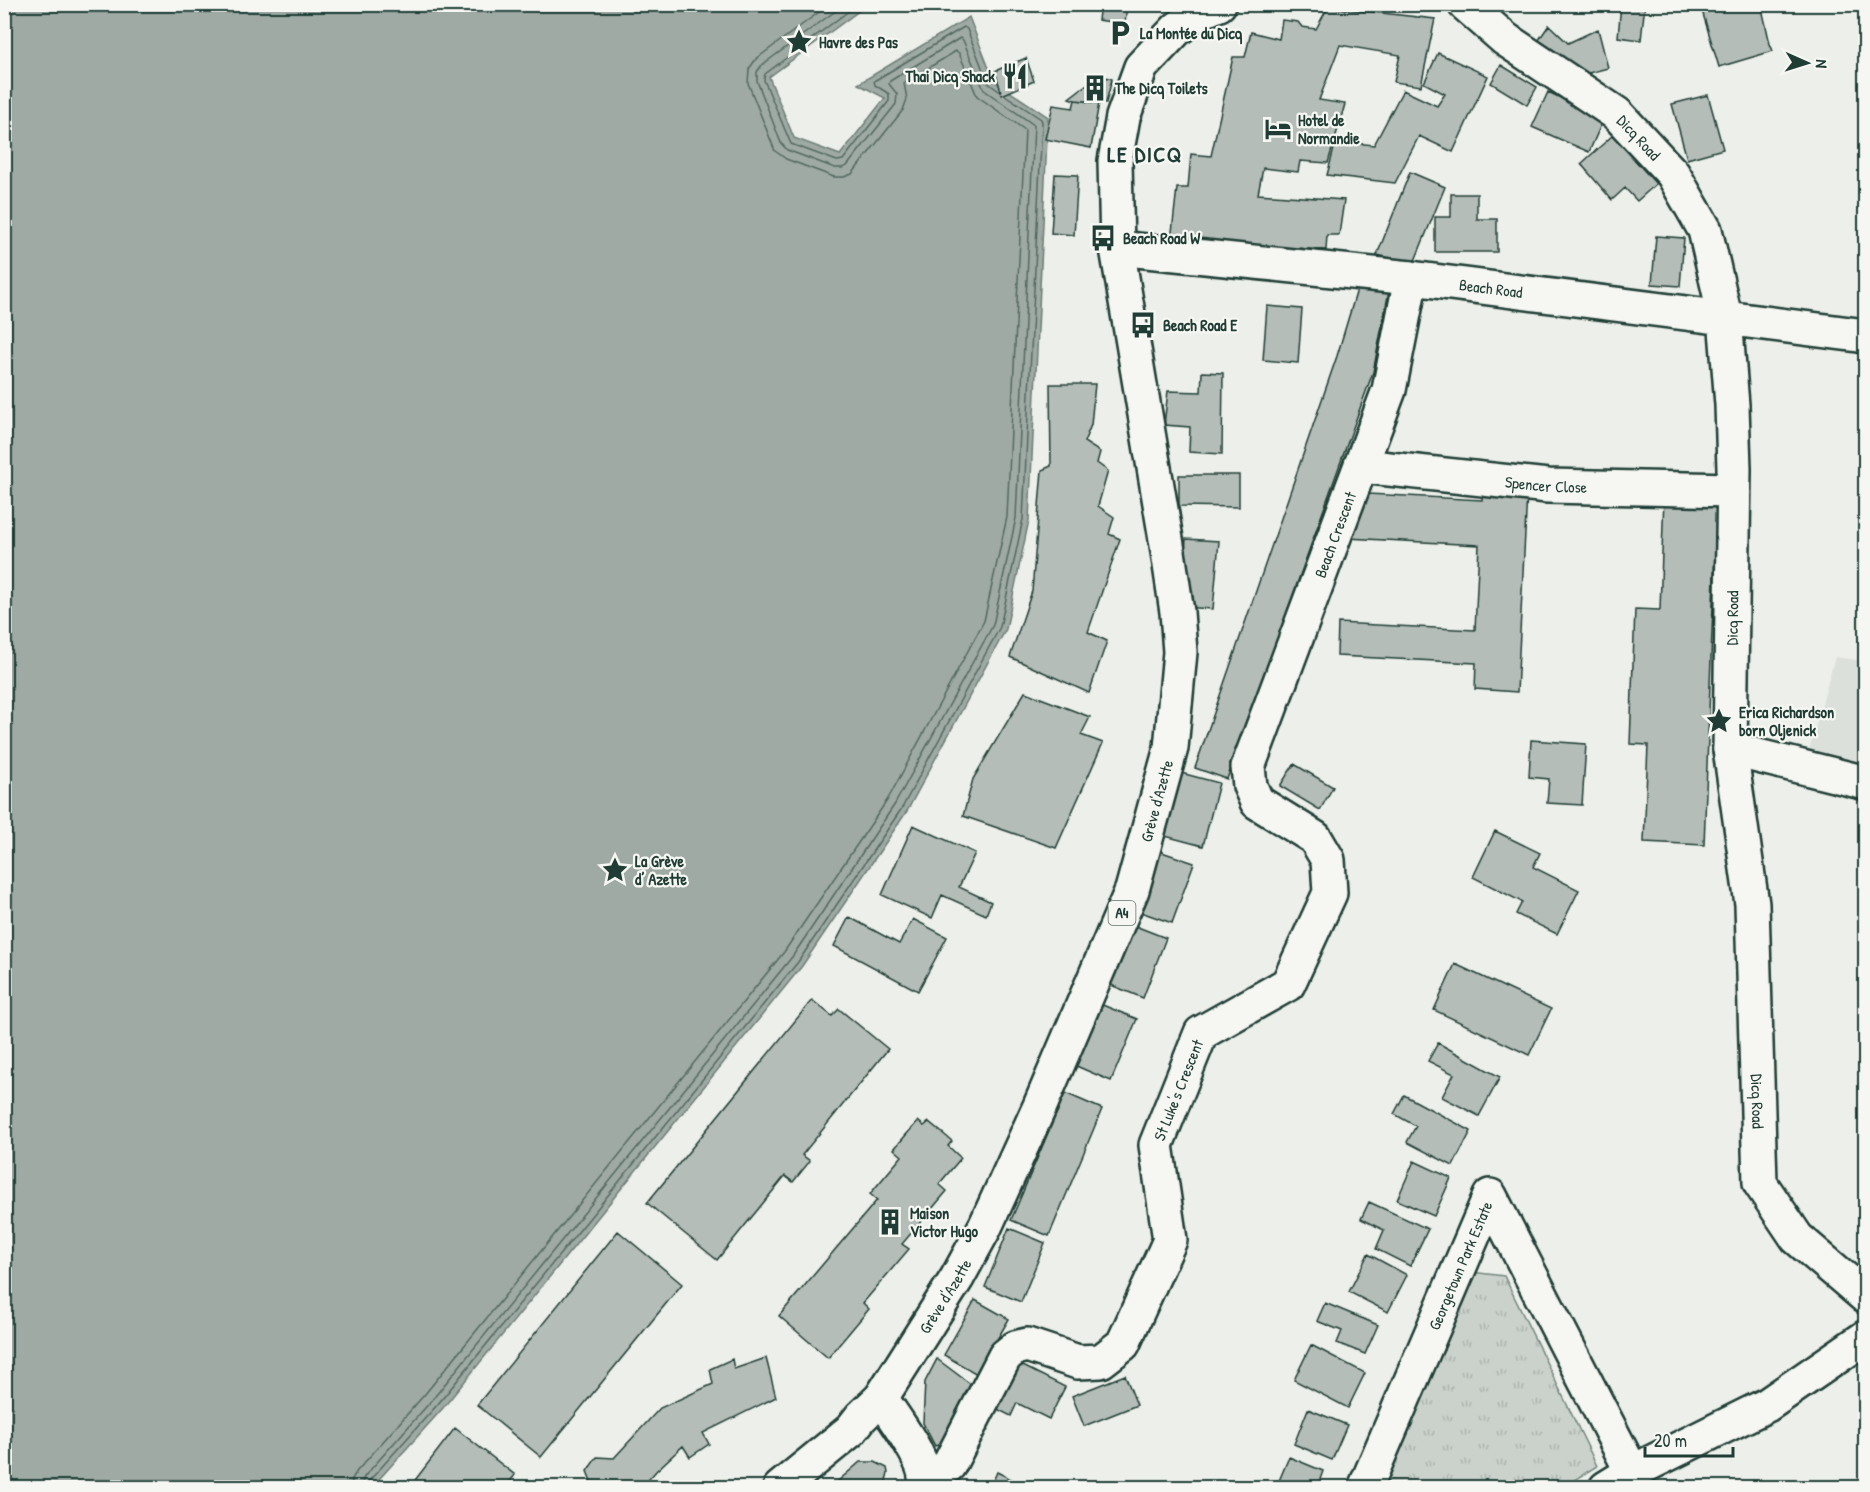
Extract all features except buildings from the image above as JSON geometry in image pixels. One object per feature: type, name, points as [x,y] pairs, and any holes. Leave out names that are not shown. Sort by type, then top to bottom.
[{"type":"street","name":"Grève d'Azette","points":[[780,1488],[851,1430],[880,1398],[957,1278],[985,1227],[1040,1106],[1131,890],[1171,748],[1180,652],[1177,612],[1117,248],[1115,160],[1123,117],[1140,67],[1177,29],[1200,12],[1219,4]]},
{"type":"street","name":"Dicq Road","points":[[1465,4],[1505,39],[1617,114],[1673,174],[1705,230],[1725,317],[1732,405],[1730,749],[1752,904],[1760,1183],[1797,1238],[1866,1297]]},
{"type":"street","name":"Beach Road","points":[[1117,248],[1411,278],[1866,336]]},
{"type":"street","name":"Beach Crescent","points":[[1250,786],[1248,767],[1389,390],[1411,278]]},
{"type":"street","name":"Spencer Close","points":[[1361,466],[1548,486],[1733,490]]},
{"type":"street","points":[[1730,749],[1866,783]]},
{"type":"street","name":"St Luke's Crescent","points":[[925,1484],[949,1465],[1005,1356],[1015,1348],[1027,1345],[1078,1362],[1101,1361],[1123,1344],[1170,1240],[1156,1145],[1201,1033],[1288,984],[1329,893],[1328,860],[1315,838],[1257,802],[1250,786]]},
{"type":"street","name":"Georgetown Park Estate","points":[[1365,1488],[1490,1196],[1619,1480],[1767,1405],[1866,1337]]},
{"type":"street","points":[[880,1398],[917,1453],[925,1484]]},
{"type":"shaded area","points":[[1766,4],[1825,4],[1825,5],[1767,10]]},
{"type":"shaded area","points":[[1835,657],[1865,661],[1865,768],[1808,754]]},
{"type":"green space","points":[[1471,1272],[1504,1276],[1597,1466],[1563,1487],[1377,1488]]},
{"type":"water","points":[[5,5],[870,5],[769,77],[794,138],[840,155],[885,98],[858,84],[969,17],[994,81],[1048,117],[1029,520],[1006,629],[907,811],[802,966],[443,1408],[372,1487],[5,1488]]},
{"type":"place","name":"La Montée du Dicq","points":[[1120,33]]},
{"type":"place","name":"Havre des Pas","points":[[799,42]]},
{"type":"place","name":"Thai Dicq Shack","points":[[1015,76]]},
{"type":"place","name":"The Dicq Toilets","points":[[1095,88]]},
{"type":"place","name":"Hotel de Normandie","points":[[1278,129]]},
{"type":"place","name":"Beach Road W","points":[[1103,238]]},
{"type":"place","name":"Beach Road E","points":[[1143,325]]},
{"type":"place","name":"Erica Richardson born Oljenick","points":[[1719,721]]},
{"type":"place","name":"La Grève d’ Azette","points":[[615,870]]},
{"type":"place","name":"Maison Victor Hugo","points":[[890,1222]]},
{"type":"district","name":"LE DICQ","points":[[1145,154]]}]
